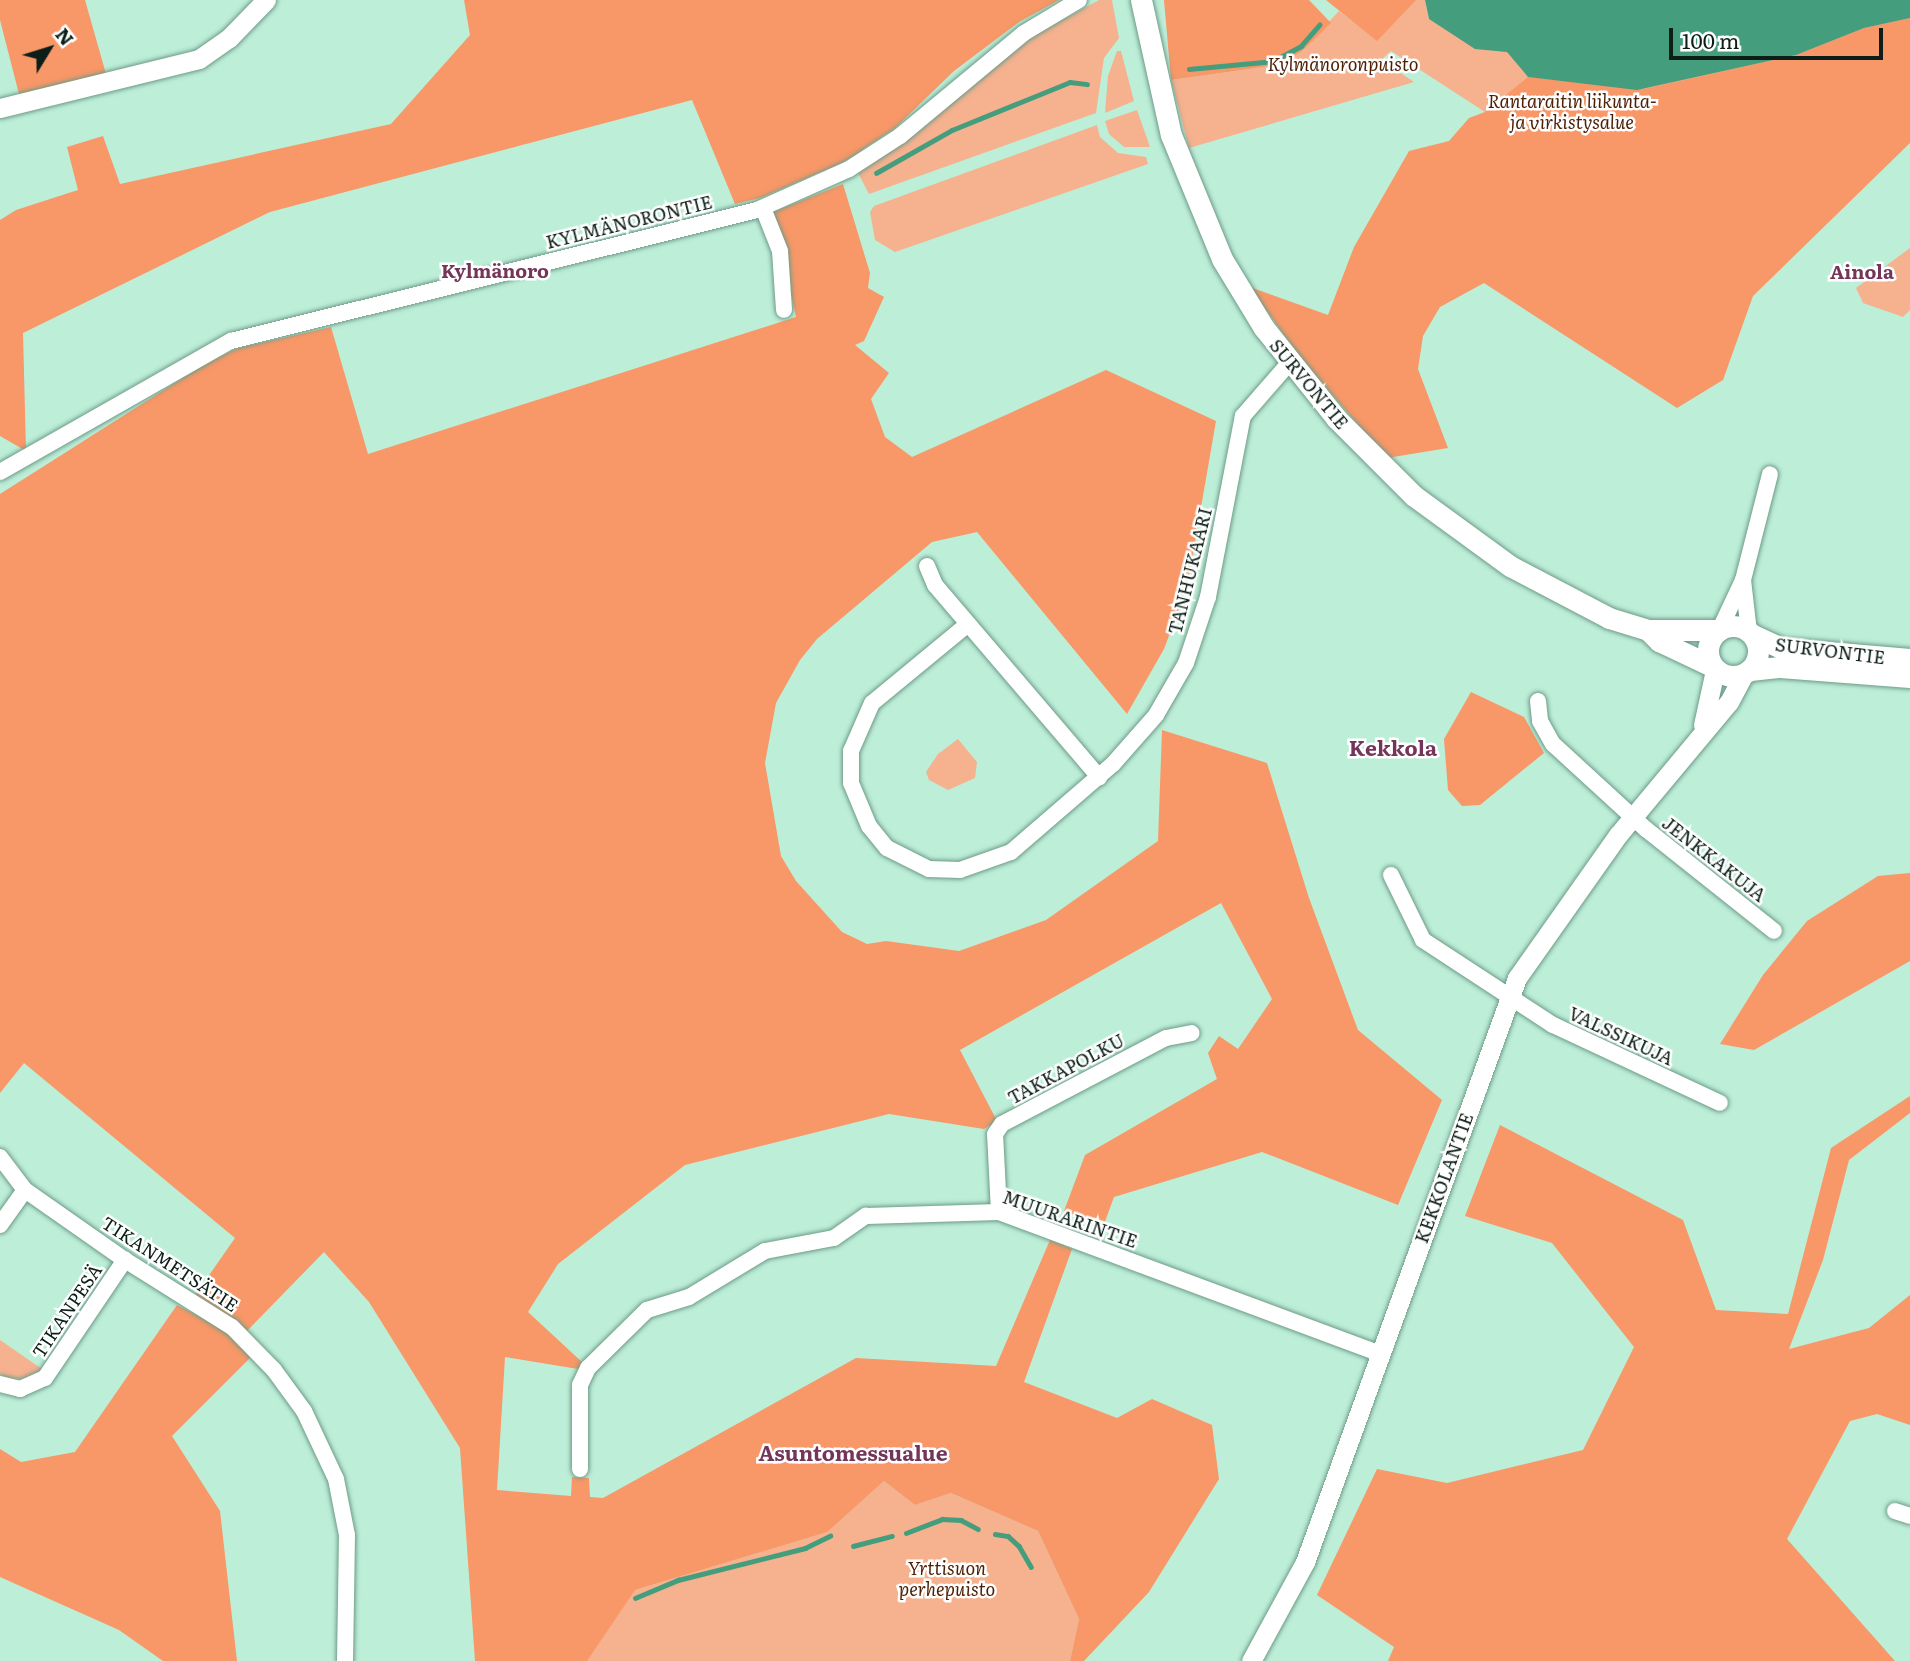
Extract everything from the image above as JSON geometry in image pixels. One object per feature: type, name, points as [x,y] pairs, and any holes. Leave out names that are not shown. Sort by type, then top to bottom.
[{"type":"main road","name":"SURVONTIE","points":[[1141,0],[1158,93],[1180,164],[1222,259],[1289,363],[1381,465],[1444,519],[1510,566],[1609,618],[1648,630],[1719,629]]},
{"type":"main road","points":[[1735,626],[1751,633],[1758,649],[1747,672],[1726,676],[1713,668],[1708,643],[1719,629],[1735,626]]},
{"type":"main road","name":"SURVONTIE","points":[[1648,630],[1659,641],[1713,668]]},
{"type":"main road","name":"SURVONTIE","points":[[1751,633],[1781,648],[1910,659]]},
{"type":"main road","name":"SURVONTIE","points":[[1747,672],[1780,667],[1910,677]]},
{"type":"street","name":"KYLMÄNORONTIE","points":[[0,471],[231,341],[763,208],[849,169],[879,149],[1002,50],[1079,0]]},
{"type":"street","points":[[0,108],[199,59],[229,38],[261,2]]},
{"type":"street","points":[[763,208],[780,251],[784,310]]},
{"type":"street","name":"TANHUKAARI","points":[[968,624],[885,691],[863,717],[851,751],[851,783],[869,825],[887,848],[929,869],[960,870],[992,862],[1011,852],[1099,777],[1156,715],[1186,663],[1208,597],[1243,416],[1289,363]]},
{"type":"street","points":[[1719,629],[1743,580],[1770,474]]},
{"type":"street","points":[[928,566],[935,585],[1099,777]]},
{"type":"street","points":[[1743,580],[1751,633]]},
{"type":"street","name":"KEKKOLANTIE","points":[[1701,732],[1712,699],[1713,668]]},
{"type":"street","name":"KEKKOLANTIE","points":[[1251,1661],[1305,1562],[1517,978],[1633,816],[1729,702],[1747,672]]},
{"type":"street","name":"JENKKAKUJA","points":[[1538,701],[1540,721],[1553,744],[1633,816],[1774,931]]},
{"type":"street","name":"VALSSIKUJA","points":[[1391,875],[1423,940],[1508,999],[1560,1028],[1720,1103]]},
{"type":"street","name":"TAKKAPOLKU","points":[[999,1212],[995,1134],[1002,1125],[1166,1038],[1192,1033]]},
{"type":"street","name":"TIKANMETSÄTIE","points":[[0,1157],[25,1190],[125,1261],[232,1327],[274,1370],[304,1411],[336,1479],[347,1535],[345,1661]]},
{"type":"street","points":[[0,1225],[25,1190]]},
{"type":"street","name":"MUURARINTIE","points":[[580,1469],[580,1385],[587,1368],[647,1310],[689,1297],[765,1251],[834,1238],[866,1216],[999,1212],[1379,1353]]},
{"type":"street","name":"TIKANPESÄ","points":[[0,1384],[20,1389],[45,1378],[125,1261]]},
{"type":"green space","points":[[0,0],[85,0],[106,74],[19,94],[0,20]]},
{"type":"green space","points":[[464,0],[1059,0],[1019,22],[954,71],[895,128],[844,162],[760,198],[735,204],[692,100],[270,212],[23,333],[26,451],[0,436],[0,220],[16,210],[78,190],[67,147],[103,136],[120,184],[391,124],[470,35]]},
{"type":"green space","points":[[1099,0],[1112,0],[1119,38],[1104,58],[1096,113],[869,194],[857,171],[1029,38]]},
{"type":"green space","points":[[1164,0],[1309,0],[1331,23],[1301,52],[1278,65],[1171,80]]},
{"type":"green space","points":[[1326,0],[1416,0],[1377,41]]},
{"type":"green space","name":"Kylmänoronpuisto","points":[[1343,0],[1425,0],[1429,19],[1910,0],[1910,77],[1485,112],[1391,51],[1381,60],[1414,82],[1189,148],[1171,80],[1278,65],[1301,52],[1339,11],[1370,34]]},
{"type":"green space","name":"Rantaraitin liikunta- ja virkistysalue","points":[[1910,18],[1910,143],[1753,296],[1723,380],[1677,408],[1484,283],[1440,307],[1423,336],[1418,369],[1448,448],[1387,458],[1298,355],[1250,287],[1328,315],[1354,247],[1409,151],[1449,141],[1469,118],[1485,112],[1528,77],[1644,89],[1796,55],[1864,28]]},
{"type":"green space","points":[[1117,51],[1121,51],[1134,101],[1105,113],[1108,76]]},
{"type":"green space","points":[[1137,110],[1150,147],[1124,147],[1109,134],[1105,121]]},
{"type":"green space","points":[[1097,125],[1100,137],[1118,153],[1146,157],[1148,164],[895,252],[875,240],[870,212],[874,206]]},
{"type":"green space","points":[[843,184],[870,273],[868,288],[884,297],[864,341],[855,345],[889,373],[871,399],[885,437],[912,457],[1106,370],[1216,421],[1187,588],[1164,649],[1127,714],[977,532],[932,542],[817,639],[800,660],[776,703],[765,763],[781,856],[796,881],[842,932],[867,944],[886,941],[959,951],[1046,920],[1158,841],[1162,730],[1267,763],[1309,898],[1358,1030],[1442,1100],[1398,1205],[1262,1152],[1114,1197],[1103,1227],[1064,1211],[1085,1155],[1217,1079],[1208,1053],[1219,1036],[1238,1049],[1272,999],[1221,903],[960,1050],[997,1121],[984,1129],[889,1114],[685,1165],[558,1264],[528,1312],[583,1363],[578,1369],[505,1357],[497,1490],[571,1496],[572,1477],[589,1478],[590,1497],[603,1498],[856,1358],[996,1366],[1050,1240],[1072,1249],[1024,1382],[1117,1418],[1152,1399],[1212,1425],[1219,1479],[1149,1592],[1084,1661],[1070,1661],[1079,1619],[1038,1531],[951,1493],[915,1505],[884,1481],[827,1532],[635,1590],[587,1661],[475,1661],[460,1448],[369,1302],[324,1252],[246,1332],[194,1297],[235,1238],[24,1063],[0,1093],[0,494],[208,362],[238,348],[331,327],[368,454],[796,317],[773,212]]},
{"type":"green space","points":[[1910,248],[1910,310],[1903,317],[1863,303],[1856,288]]},
{"type":"green space","points":[[1471,692],[1524,717],[1544,753],[1480,805],[1462,806],[1448,790],[1444,739]]},
{"type":"green space","points":[[958,739],[977,762],[975,778],[948,790],[929,780],[926,772],[938,754]]},
{"type":"green space","points":[[1910,873],[1910,961],[1754,1050],[1720,1044],[1763,975],[1807,921],[1878,876]]},
{"type":"green space","points":[[1910,1096],[1910,1113],[1849,1160],[1823,1260],[1789,1349],[1869,1328],[1910,1295],[1910,1425],[1877,1414],[1850,1421],[1787,1539],[1895,1661],[1388,1661],[1394,1647],[1317,1595],[1377,1469],[1447,1483],[1583,1450],[1634,1347],[1552,1243],[1465,1216],[1500,1125],[1683,1220],[1716,1310],[1788,1314],[1831,1148]]},
{"type":"green space","points":[[177,1305],[229,1332],[251,1357],[172,1436],[220,1511],[237,1661],[163,1661],[119,1630],[0,1577],[0,1449],[21,1462],[75,1452]]},
{"type":"green space","points":[[0,1340],[42,1369],[31,1378],[7,1379],[0,1374]]},
{"type":"green space","name":"Yrttisuon perhepuisto","points":[[884,1481],[915,1505],[951,1493],[1038,1531],[1079,1619],[1070,1661],[579,1661],[635,1590],[826,1532]]},
{"type":"shaded area","points":[[1425,0],[1910,0],[1910,18],[1864,28],[1796,55],[1637,90],[1528,77],[1507,52],[1475,49],[1429,19]]},
{"type":"waterway","points":[[1189,69],[1273,61],[1301,46],[1319,25]]},
{"type":"waterway","points":[[876,173],[952,130],[1070,82],[1087,84]]},
{"type":"waterway","points":[[906,1533],[942,1519],[961,1520],[978,1529]]},
{"type":"waterway","points":[[995,1534],[1008,1536],[1019,1546],[1031,1567]]},
{"type":"waterway","points":[[635,1598],[678,1580],[805,1548],[830,1536]]},
{"type":"waterway","points":[[853,1546],[892,1536]]},
{"type":"district","name":"Kylmänoro","points":[[495,271]]},
{"type":"district","name":"Ainola","points":[[1862,272]]},
{"type":"district","name":"Kekkola","points":[[1393,747]]},
{"type":"district","name":"Asuntomessualue","points":[[853,1452]]}]
